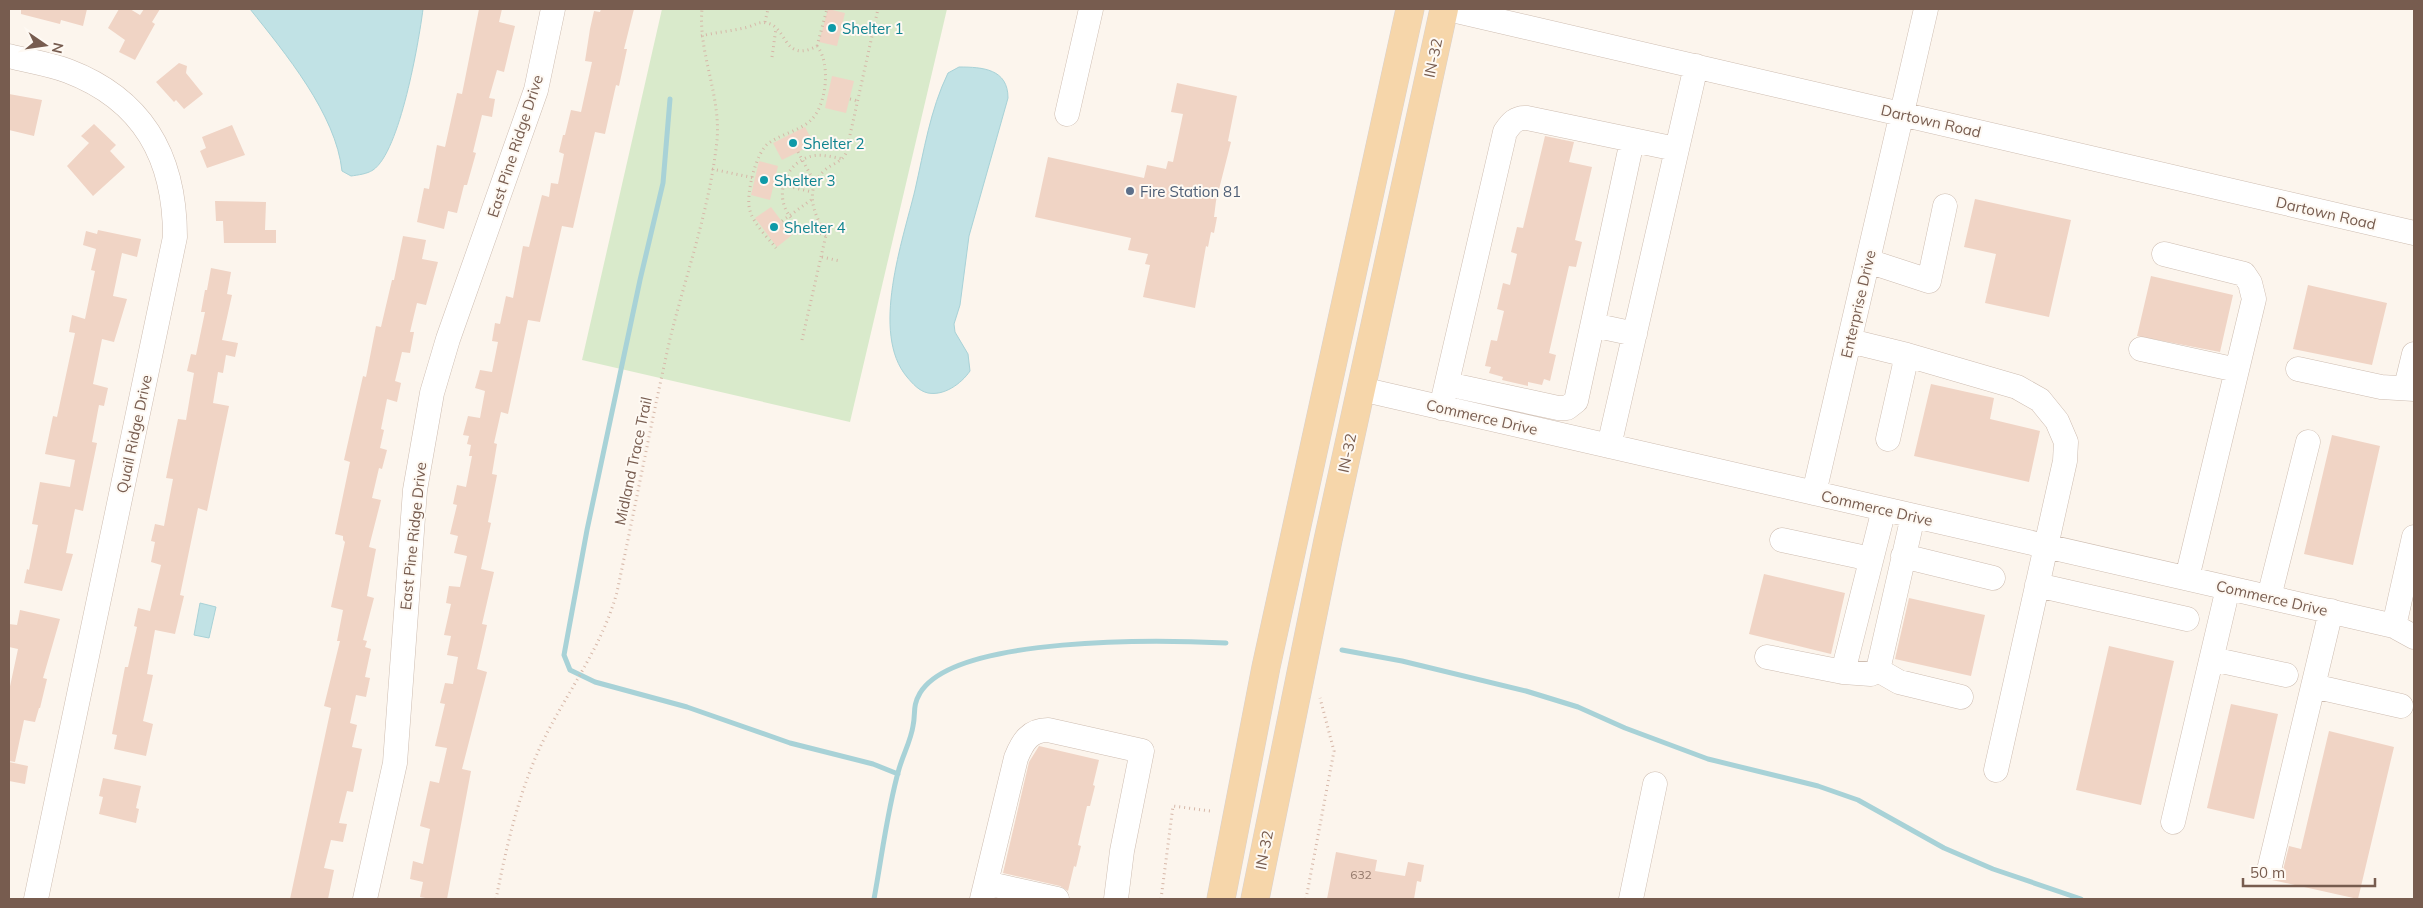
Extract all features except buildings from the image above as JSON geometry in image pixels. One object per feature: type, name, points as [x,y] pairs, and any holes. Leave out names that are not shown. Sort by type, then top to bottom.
[{"type":"main road","points":[[1221,899],[1266,667],[1410,9]]},
{"type":"main road","name":"IN-32","points":[[1254,899],[1294,700],[1444,9]]},
{"type":"street","name":"East Pine Ridge Drive","points":[[365,899],[395,763],[415,490],[432,393],[448,339],[536,90],[553,9]]},
{"type":"street","points":[[1067,114],[1091,9]]},
{"type":"street","name":"Dartown Road","points":[[1448,9],[2414,233]]},
{"type":"street","name":"Enterprise Drive","points":[[1814,493],[1926,9]]},
{"type":"street","name":"Quail Ridge Drive","points":[[9,56],[66,70],[90,80],[127,106],[141,122],[165,164],[175,210],[175,237],[36,899]]},
{"type":"street","points":[[1609,446],[1696,66]]},
{"type":"street","points":[[1441,408],[1505,132],[1509,125],[1518,119],[1527,118],[1676,149]]},
{"type":"street","points":[[1447,384],[1558,408],[1567,408],[1576,401],[1632,141]]},
{"type":"street","points":[[1868,261],[1929,281],[1944,206]]},
{"type":"street","points":[[2164,254],[2244,274],[2250,283],[2254,299],[2187,578]]},
{"type":"street","points":[[1593,325],[1635,334]]},
{"type":"street","points":[[1850,341],[1907,355],[2017,387],[2040,400],[2057,421],[2066,442],[2065,460],[1996,770]]},
{"type":"street","points":[[2141,349],[2236,370]]},
{"type":"street","points":[[2298,369],[2381,387],[2410,388],[2414,354]]},
{"type":"street","points":[[1888,438],[1907,355]]},
{"type":"street","name":"Commerce Drive","points":[[1361,389],[2331,611],[2394,626],[2414,637]]},
{"type":"street","points":[[2270,597],[2308,442]]},
{"type":"street","points":[[1843,672],[1884,509]]},
{"type":"street","points":[[1766,657],[1843,672],[1871,674],[1878,670],[1912,516]]},
{"type":"street","points":[[2394,626],[2411,562],[2414,537]]},
{"type":"street","points":[[1782,540],[1871,559]]},
{"type":"street","points":[[1903,556],[1993,578]]},
{"type":"street","points":[[2037,586],[2187,618]]},
{"type":"street","points":[[2173,822],[2228,588]]},
{"type":"street","points":[[2270,866],[2331,611]]},
{"type":"street","points":[[2212,659],[2286,675]]},
{"type":"street","points":[[1878,670],[1900,682],[1961,697]]},
{"type":"street","points":[[2313,686],[2401,706]]},
{"type":"street","points":[[1057,899],[984,891],[1016,758],[1027,737],[1038,730],[1048,730],[1142,751],[1122,851],[1116,899]]},
{"type":"street","points":[[1631,899],[1655,784]]},
{"type":"path","name":"Midland Trace Trail","points":[[496,899],[503,864],[524,789],[545,737],[611,613],[617,592],[670,339],[712,169],[718,119],[702,36],[702,9]]},
{"type":"path","points":[[765,22],[768,9]]},
{"type":"path","points":[[817,46],[827,9]]},
{"type":"path","points":[[802,340],[826,235],[816,219],[811,200],[812,192],[826,170],[844,159],[878,9]]},
{"type":"path","points":[[702,36],[765,22],[776,28],[783,40],[793,49],[805,50],[817,46]]},
{"type":"path","points":[[772,57],[776,28]]},
{"type":"path","points":[[776,248],[749,209],[754,178],[761,150],[770,142],[789,134],[811,121],[824,93],[826,78],[823,52],[817,46]]},
{"type":"path","points":[[824,93],[828,94]]},
{"type":"path","points":[[850,99],[858,100]]},
{"type":"path","points":[[798,152],[816,183]]},
{"type":"path","points":[[826,235],[802,226],[790,216],[782,199],[783,185],[791,168],[802,160],[819,156],[844,159]]},
{"type":"path","points":[[712,169],[754,178]]},
{"type":"path","points":[[774,183],[812,192]]},
{"type":"path","points":[[782,221],[811,200]]},
{"type":"path","points":[[822,257],[840,261]]},
{"type":"path","points":[[1306,899],[1334,751],[1318,689]]},
{"type":"path","points":[[1161,899],[1173,806],[1210,811]]},
{"type":"green space","points":[[662,9],[947,9],[850,422],[582,360]]},
{"type":"water","points":[[250,9],[423,9],[413,69],[400,120],[383,159],[373,170],[351,176],[342,171],[338,149],[319,106],[293,65]]},
{"type":"water","points":[[959,67],[985,69],[999,75],[1007,88],[1008,98],[969,236],[960,305],[954,324],[955,332],[968,354],[970,371],[952,388],[940,393],[928,393],[919,389],[907,377],[896,358],[891,336],[890,312],[897,260],[932,116],[948,73]]},
{"type":"water","points":[[200,603],[216,607],[209,638],[194,635]]},
{"type":"waterway","points":[[670,99],[663,183],[640,280],[587,530],[564,655],[570,670],[595,682],[687,707],[790,743],[873,764],[898,774]]},
{"type":"waterway","points":[[874,899],[891,801],[899,769],[912,731],[916,702],[920,693],[941,674],[974,660],[1016,651],[1062,645],[1157,641],[1226,643]]},
{"type":"waterway","points":[[1342,650],[1402,661],[1526,691],[1578,707],[1625,728],[1708,759],[1818,786],[1858,800],[1944,848],[1993,869],[2081,899]]},
{"type":"place","name":"Shelter 1","points":[[832,28]]},
{"type":"place","name":"Shelter 2","points":[[793,143]]},
{"type":"place","name":"Shelter 3","points":[[764,180]]},
{"type":"place","name":"Fire Station 81","points":[[1130,191]]},
{"type":"place","name":"Shelter 4","points":[[774,227]]}]
